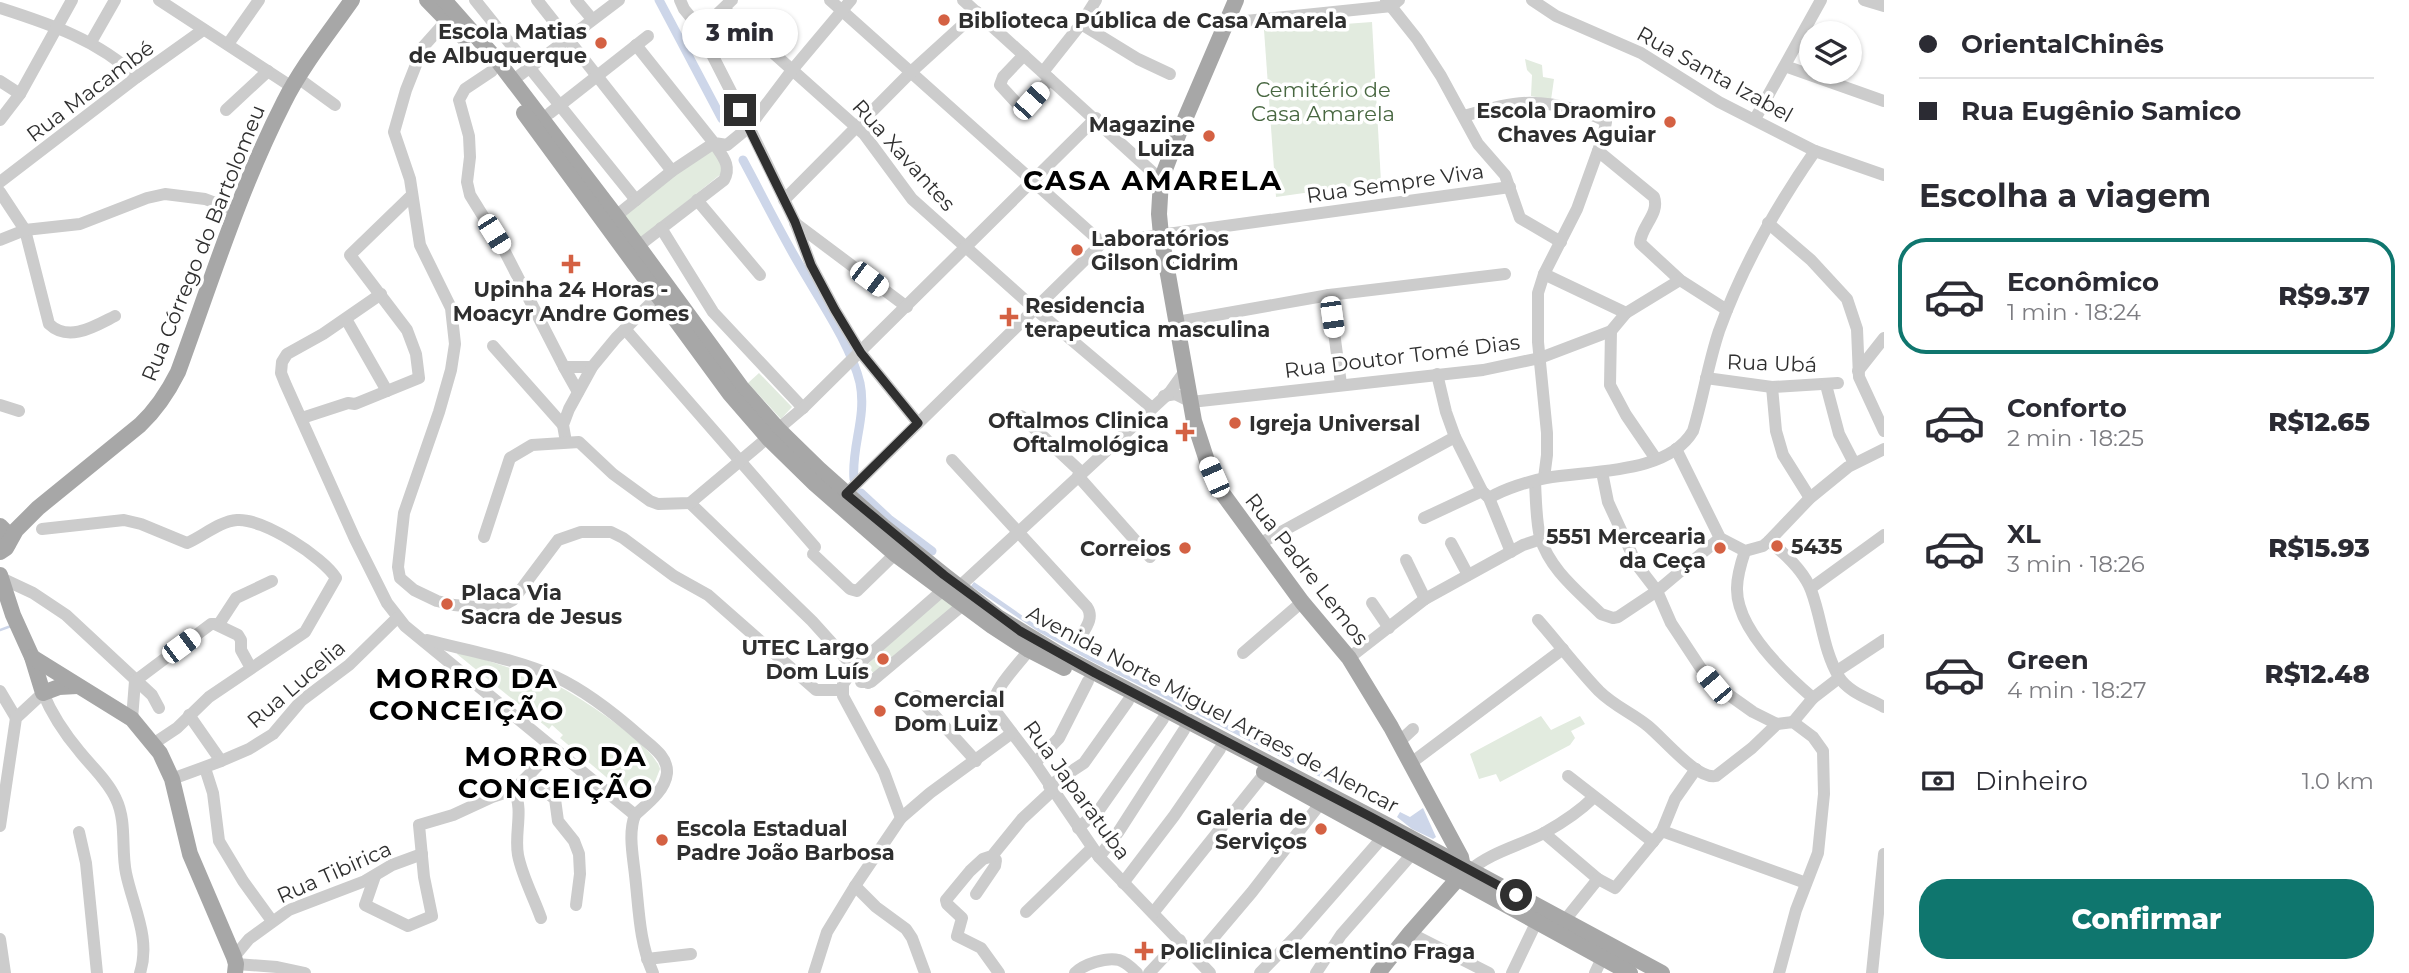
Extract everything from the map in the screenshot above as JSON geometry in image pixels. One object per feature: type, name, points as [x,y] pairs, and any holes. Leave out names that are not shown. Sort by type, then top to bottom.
[{"type":"main road","name":"Rua Córrego do Bartolomeu","points":[[5,548],[16,530],[38,508],[153,412],[177,372],[268,135],[295,83],[352,0]]},
{"type":"main road","name":"Avenida Norte Miguel Arraes de Alencar","points":[[427,0],[453,8],[497,60],[616,216],[638,255],[741,387],[772,433],[815,484],[895,554],[958,595],[1059,654],[1431,850],[1536,923],[1603,952],[1662,973]]},
{"type":"main road","name":"Rua Padre Lemos","points":[[1236,0],[1161,180],[1161,235],[1194,421],[1220,490],[1302,602],[1387,709],[1399,742],[1461,857],[1463,872]]},
{"type":"main road","name":"Avenida Norte Miguel Arraes de Alencar","points":[[453,8],[492,71],[730,394],[883,526],[958,595],[1029,650],[1220,749],[1412,854],[1463,872],[1565,920],[1630,973]]},
{"type":"main road","name":"Rua Córrego do Bartolomeu","points":[[0,526],[38,508]]},
{"type":"main road","points":[[0,526],[8,534],[1,577],[43,693],[59,687],[78,685]]},
{"type":"main road","points":[[32,657],[132,719],[160,753],[172,779],[190,854],[235,965]]},
{"type":"main road","points":[[1431,850],[1440,841],[1445,827]]},
{"type":"main road","points":[[1378,973],[1463,872]]},
{"type":"street","points":[[0,120],[20,94],[72,0]]},
{"type":"street","points":[[91,42],[116,0]]},
{"type":"street","points":[[159,0],[268,71],[335,105]]},
{"type":"street","points":[[228,44],[259,0]]},
{"type":"street","points":[[475,0],[554,109],[636,200]]},
{"type":"street","points":[[537,0],[672,171]]},
{"type":"street","points":[[576,0],[592,19]]},
{"type":"street","points":[[524,71],[619,0]]},
{"type":"street","points":[[680,0],[697,24],[745,131],[795,222],[811,265],[855,358],[918,423]]},
{"type":"street","points":[[830,0],[846,5],[911,72],[1102,243],[846,494]]},
{"type":"street","points":[[963,0],[1096,118],[1161,180]]},
{"type":"street","points":[[1024,55],[1003,77],[1000,85],[1022,108],[1025,108],[1047,76],[1096,0]]},
{"type":"street","name":"Rua Santa Izabel","points":[[1532,0],[1556,16],[1641,53],[1703,92],[1815,151],[1884,175]]},
{"type":"street","points":[[1813,21],[1821,0]]},
{"type":"street","points":[[1864,0],[1884,6]]},
{"type":"street","points":[[1226,23],[1392,2],[1417,38],[1478,144],[1505,175],[1520,218],[1561,242]]},
{"type":"street","points":[[697,24],[713,18],[728,4]]},
{"type":"street","name":"Rua Xavantes","points":[[728,4],[870,140],[912,198],[965,248],[1152,408]]},
{"type":"street","points":[[616,216],[672,171],[745,131],[846,5]]},
{"type":"street","points":[[0,8],[91,42],[118,60],[137,78]]},
{"type":"street","points":[[453,8],[423,47],[394,132],[410,178],[417,234],[423,253],[451,308],[455,344],[439,412],[404,513],[400,535],[400,578],[414,590],[437,601],[454,605],[496,609],[513,600],[558,540],[581,532],[611,532],[674,576],[708,595],[816,690],[842,690],[851,682],[868,683],[1019,532],[1174,387],[1185,372]]},
{"type":"street","points":[[784,200],[911,72],[977,12]]},
{"type":"street","points":[[461,22],[642,258],[638,255],[523,103],[459,24],[461,22]]},
{"type":"street","points":[[1081,24],[1138,59],[1170,74]]},
{"type":"street","name":"Rua Macambé","points":[[0,182],[203,30]]},
{"type":"street","points":[[554,109],[648,36]]},
{"type":"street","points":[[636,45],[720,144],[727,162],[726,176],[661,228],[638,255]]},
{"type":"street","points":[[1755,119],[1799,46]]},
{"type":"street","points":[[1785,66],[1884,102]]},
{"type":"street","points":[[226,110],[268,71]]},
{"type":"street","points":[[492,71],[465,89],[459,100],[468,136],[468,189],[504,250],[578,392]]},
{"type":"street","points":[[0,81],[20,94]]},
{"type":"street","points":[[1464,117],[1497,106],[1530,101],[1551,103],[1602,119],[1606,125],[1577,209],[1544,274],[1536,312],[1547,433],[1547,456],[1539,480],[1541,539],[1563,578],[1601,614],[1618,617],[1657,591],[1720,538]]},
{"type":"street","points":[[493,346],[563,425],[573,442],[613,474],[650,501],[658,504],[690,503],[803,408],[1096,118]]},
{"type":"street","points":[[1598,151],[1654,197],[1656,207],[1640,243],[1680,280],[1727,310]]},
{"type":"street","points":[[1424,518],[1486,494],[1539,480],[1629,467],[1656,459],[1685,443],[1693,430],[1727,310],[1768,223],[1815,151]]},
{"type":"street","name":"Rua Sempre Viva","points":[[1102,243],[1510,187]]},
{"type":"street","points":[[0,192],[26,230],[49,324],[56,330],[76,333],[115,316]]},
{"type":"street","points":[[0,240],[26,230],[80,223],[165,194],[205,199],[237,211]]},
{"type":"street","points":[[302,418],[348,403],[355,404],[419,378],[416,354],[407,330],[350,255],[412,195]]},
{"type":"street","points":[[697,200],[760,275]]},
{"type":"street","points":[[795,222],[907,307]]},
{"type":"street","points":[[1768,223],[1811,260],[1847,299],[1857,329],[1858,371],[1884,431]]},
{"type":"street","points":[[661,228],[713,313],[803,408]]},
{"type":"street","points":[[650,267],[720,367],[773,428],[772,433],[714,367],[643,270],[650,267]]},
{"type":"street","points":[[1177,322],[1329,295],[1505,274]]},
{"type":"street","points":[[1544,274],[1626,313]]},
{"type":"street","name":"Rua Doutor Tomé Dias","points":[[1164,396],[1175,394],[1191,402],[1483,370],[1540,358],[1611,331],[1626,313],[1680,280]]},
{"type":"street","points":[[381,294],[346,319],[287,354],[282,362],[281,373],[355,539],[397,618],[635,815]]},
{"type":"street","points":[[1329,295],[1341,384]]},
{"type":"street","points":[[563,425],[592,367],[657,297]]},
{"type":"street","points":[[346,319],[387,391]]},
{"type":"street","points":[[625,329],[850,589],[857,592],[864,587],[895,554]]},
{"type":"street","points":[[1611,331],[1610,385],[1626,415],[1656,459]]},
{"type":"street","points":[[1858,371],[1884,338]]},
{"type":"street","points":[[564,367],[592,367]]},
{"type":"street","points":[[1437,374],[1455,437],[1486,494],[1511,552]]},
{"type":"street","name":"Rua Ubá","points":[[1706,378],[1772,387],[1832,384],[1839,433],[1854,463]]},
{"type":"street","points":[[1772,387],[1776,431],[1783,454],[1810,498]]},
{"type":"street","points":[[0,405],[19,411]]},
{"type":"street","points":[[1021,416],[1079,474],[1150,557]]},
{"type":"street","points":[[1259,544],[1455,437]]},
{"type":"street","points":[[484,537],[510,458],[532,445],[573,442]]},
{"type":"street","points":[[792,447],[834,488],[958,591],[958,595],[834,495],[788,451],[792,447]]},
{"type":"street","points":[[1676,449],[1720,538],[1745,551],[1763,546],[1810,498],[1854,463],[1884,449]]},
{"type":"street","points":[[952,460],[1087,607],[1091,616],[1078,641]]},
{"type":"street","points":[[1602,472],[1608,502],[1637,565],[1657,591],[1686,649],[1714,685],[1753,712],[1777,724],[1793,722],[1838,674],[1884,640]]},
{"type":"street","points":[[690,503],[812,621],[868,683]]},
{"type":"street","points":[[42,529],[124,520],[141,524],[184,543],[238,520],[265,527],[309,553],[336,578],[305,632],[209,697],[177,729],[153,744]]},
{"type":"street","points":[[1811,588],[1884,535]]},
{"type":"street","points":[[1349,658],[1425,599],[1511,552],[1541,539]]},
{"type":"street","points":[[1769,541],[1780,550],[1811,588],[1822,638],[1838,674],[1860,695],[1884,706]]},
{"type":"street","points":[[1451,543],[1468,575]]},
{"type":"street","points":[[1745,551],[1738,574],[1740,608],[1770,655],[1785,673],[1813,698]]},
{"type":"street","points":[[1406,560],[1425,599]]},
{"type":"street","points":[[1,577],[33,593],[66,615],[152,695],[159,708]]},
{"type":"street","points":[[384,596],[388,587],[400,578]]},
{"type":"street","points":[[219,624],[236,598],[272,581]]},
{"type":"street","points":[[901,818],[884,772],[842,690],[845,680],[854,668],[958,595]]},
{"type":"street","points":[[971,601],[1053,656],[1204,732],[1459,870],[1458,872],[1348,812],[1205,734],[1027,644],[969,603],[971,601]]},
{"type":"street","points":[[1243,653],[1302,602]]},
{"type":"street","points":[[1372,603],[1389,628]]},
{"type":"street","name":"Rua Lucelia","points":[[172,779],[249,749],[273,734],[300,701],[349,665],[397,618]]},
{"type":"street","points":[[1538,620],[1615,705],[1650,727],[1696,769],[1709,777],[1716,776],[1752,748],[1777,724]]},
{"type":"street","points":[[132,719],[135,681],[211,624],[219,624],[240,638],[240,647],[251,668]]},
{"type":"street","points":[[421,639],[491,656],[554,676],[630,727],[665,760],[667,769],[662,787],[635,815],[632,837],[639,923],[653,973]]},
{"type":"street","points":[[1411,763],[1563,649]]},
{"type":"street","name":"Rua Japaratuba","points":[[1029,650],[993,700],[993,708],[1035,763],[1096,853],[1210,973]]},
{"type":"street","points":[[1035,763],[1059,737],[1088,681]]},
{"type":"street","points":[[0,692],[16,718]]},
{"type":"street","points":[[0,826],[16,718],[43,693],[61,729],[107,783],[117,800],[121,814],[126,873],[144,940],[145,955],[140,973]]},
{"type":"street","points":[[916,696],[976,761]]},
{"type":"street","points":[[999,973],[981,948],[957,936],[962,920],[946,902],[948,896],[975,866],[992,856],[1051,789],[1084,763],[1128,701]]},
{"type":"street","points":[[189,715],[221,761]]},
{"type":"street","points":[[1078,828],[1099,810],[1163,719]]},
{"type":"street","points":[[1779,973],[1796,910],[1821,838],[1825,760],[1823,751],[1818,743],[1793,722]]},
{"type":"street","points":[[1399,742],[1413,729]]},
{"type":"street","points":[[1026,912],[1119,831],[1184,730]]},
{"type":"street","points":[[814,973],[827,932],[901,818],[930,793],[1012,733]]},
{"type":"street","points":[[375,876],[365,905],[408,926],[432,916],[419,825],[453,815],[514,790],[554,749]]},
{"type":"street","points":[[1123,883],[1220,749]]},
{"type":"street","points":[[205,768],[213,793],[219,841],[272,921]]},
{"type":"street","points":[[1544,833],[1598,879],[1611,887],[1619,885],[1657,836],[1675,799],[1696,769]]},
{"type":"street","points":[[1153,913],[1265,773]]},
{"type":"street","points":[[528,776],[555,799],[558,821],[579,854],[580,874],[576,905]]},
{"type":"street","points":[[1568,776],[1594,797],[1657,836],[1806,883]]},
{"type":"street","points":[[514,790],[519,802],[516,837],[519,859],[541,918]]},
{"type":"street","points":[[1463,872],[1490,856],[1544,833],[1579,811],[1594,797]]},
{"type":"street","points":[[1197,957],[1252,892],[1320,804]]},
{"type":"street","points":[[79,832],[86,863],[97,973]]},
{"type":"street","points":[[1260,973],[1382,838]]},
{"type":"street","name":"Rua Tibirica","points":[[235,965],[249,939],[289,910],[422,854]]},
{"type":"street","points":[[1316,973],[1341,935],[1412,854]]},
{"type":"street","points":[[1872,973],[1884,854]]},
{"type":"street","points":[[976,894],[995,866],[996,860],[992,856]]},
{"type":"street","points":[[1565,920],[1598,879]]},
{"type":"street","points":[[855,886],[876,907],[906,929],[925,973]]},
{"type":"street","points":[[1512,973],[1536,923]]},
{"type":"street","points":[[1410,933],[1489,973]]},
{"type":"street","points":[[0,939],[5,973]]},
{"type":"street","points":[[1149,973],[1180,940]]},
{"type":"street","points":[[647,959],[691,954]]},
{"type":"street","points":[[1075,973],[1087,965],[1115,960],[1124,962],[1138,973]]},
{"type":"street","points":[[235,965],[261,965],[305,973]]},
{"type":"green space","name":"Cemitério de Casa Amarela","points":[[1372,22],[1381,182],[1276,197],[1264,30]]},
{"type":"green space","points":[[1525,59],[1542,65],[1543,77],[1554,79],[1551,100],[1531,96],[1532,75],[1527,70]]},
{"type":"green space","points":[[708,149],[713,151],[723,167],[721,174],[640,239],[623,216]]},
{"type":"green space","points":[[759,373],[792,407],[781,419],[748,383]]},
{"type":"green space","points":[[944,594],[956,604],[874,674],[867,665]]},
{"type":"green space","points":[[459,650],[556,685],[598,710],[631,735],[655,759],[660,769],[654,784],[640,799],[631,798],[560,738],[563,735],[552,725],[549,729],[457,654]]},
{"type":"green space","points":[[1541,716],[1551,730],[1580,716],[1585,724],[1571,731],[1575,738],[1570,745],[1500,782],[1496,774],[1479,779],[1470,754]]},
{"type":"water","points":[[974,582],[1043,630],[1078,650],[1353,787],[1346,790],[1089,660],[1039,632],[971,586]]},
{"type":"water","points":[[1423,808],[1436,837],[1433,839],[1412,829],[1397,817],[1400,812],[1410,817]]},
{"type":"waterway","points":[[659,0],[722,119]]},
{"type":"waterway","points":[[743,160],[856,368],[862,408],[854,479]]},
{"type":"waterway","points":[[861,493],[889,519],[932,551]]},
{"type":"waterway","points":[[0,630],[11,626]]},
{"type":"place","name":"Biblioteca Pública de Casa Amarela","points":[[944,20]]},
{"type":"place","name":"Escola Matias de Albuquerque","points":[[601,43]]},
{"type":"place","name":"Escola Draomiro Chaves Aguiar","points":[[1670,122]]},
{"type":"place","name":"Magazine Luiza","points":[[1209,136]]},
{"type":"place","name":"Laboratórios Gilson Cidrim","points":[[1077,250]]},
{"type":"place","name":"Upinha 24 Horas - Moacyr Andre Gomes","points":[[571,264]]},
{"type":"place","name":"Residencia terapeutica masculina","points":[[1009,317]]},
{"type":"place","name":"Igreja Universal","points":[[1235,423]]},
{"type":"place","name":"Oftalmos Clinica Oftalmológica","points":[[1185,432]]},
{"type":"place","name":"5435","points":[[1777,546]]},
{"type":"place","name":"Correios","points":[[1185,548]]},
{"type":"place","name":"5551 Mercearia da Ceça","points":[[1720,548]]},
{"type":"place","name":"Placa Via Sacra de Jesus","points":[[447,604]]},
{"type":"place","name":"UTEC Largo Dom Luís","points":[[883,659]]},
{"type":"place","name":"Comercial Dom Luiz","points":[[880,711]]},
{"type":"place","name":"Galeria de Serviços","points":[[1321,829]]},
{"type":"place","name":"Escola Estadual Padre João Barbosa","points":[[662,840]]},
{"type":"place","name":"Policlinica Clementino Fraga","points":[[1144,951]]},
{"type":"district","name":"CASA AMARELA","points":[[1153,180]]},
{"type":"district","name":"MORRO DA CONCEIÇÃO","points":[[467,694]]},
{"type":"district","name":"MORRO DA CONCEIÇÃO","points":[[556,772]]},
{"type":"route","points":[[740,110],[795,222],[811,265],[835,310],[861,353],[918,423],[846,494],[944,575],[1020,631],[1516,895]]}]
